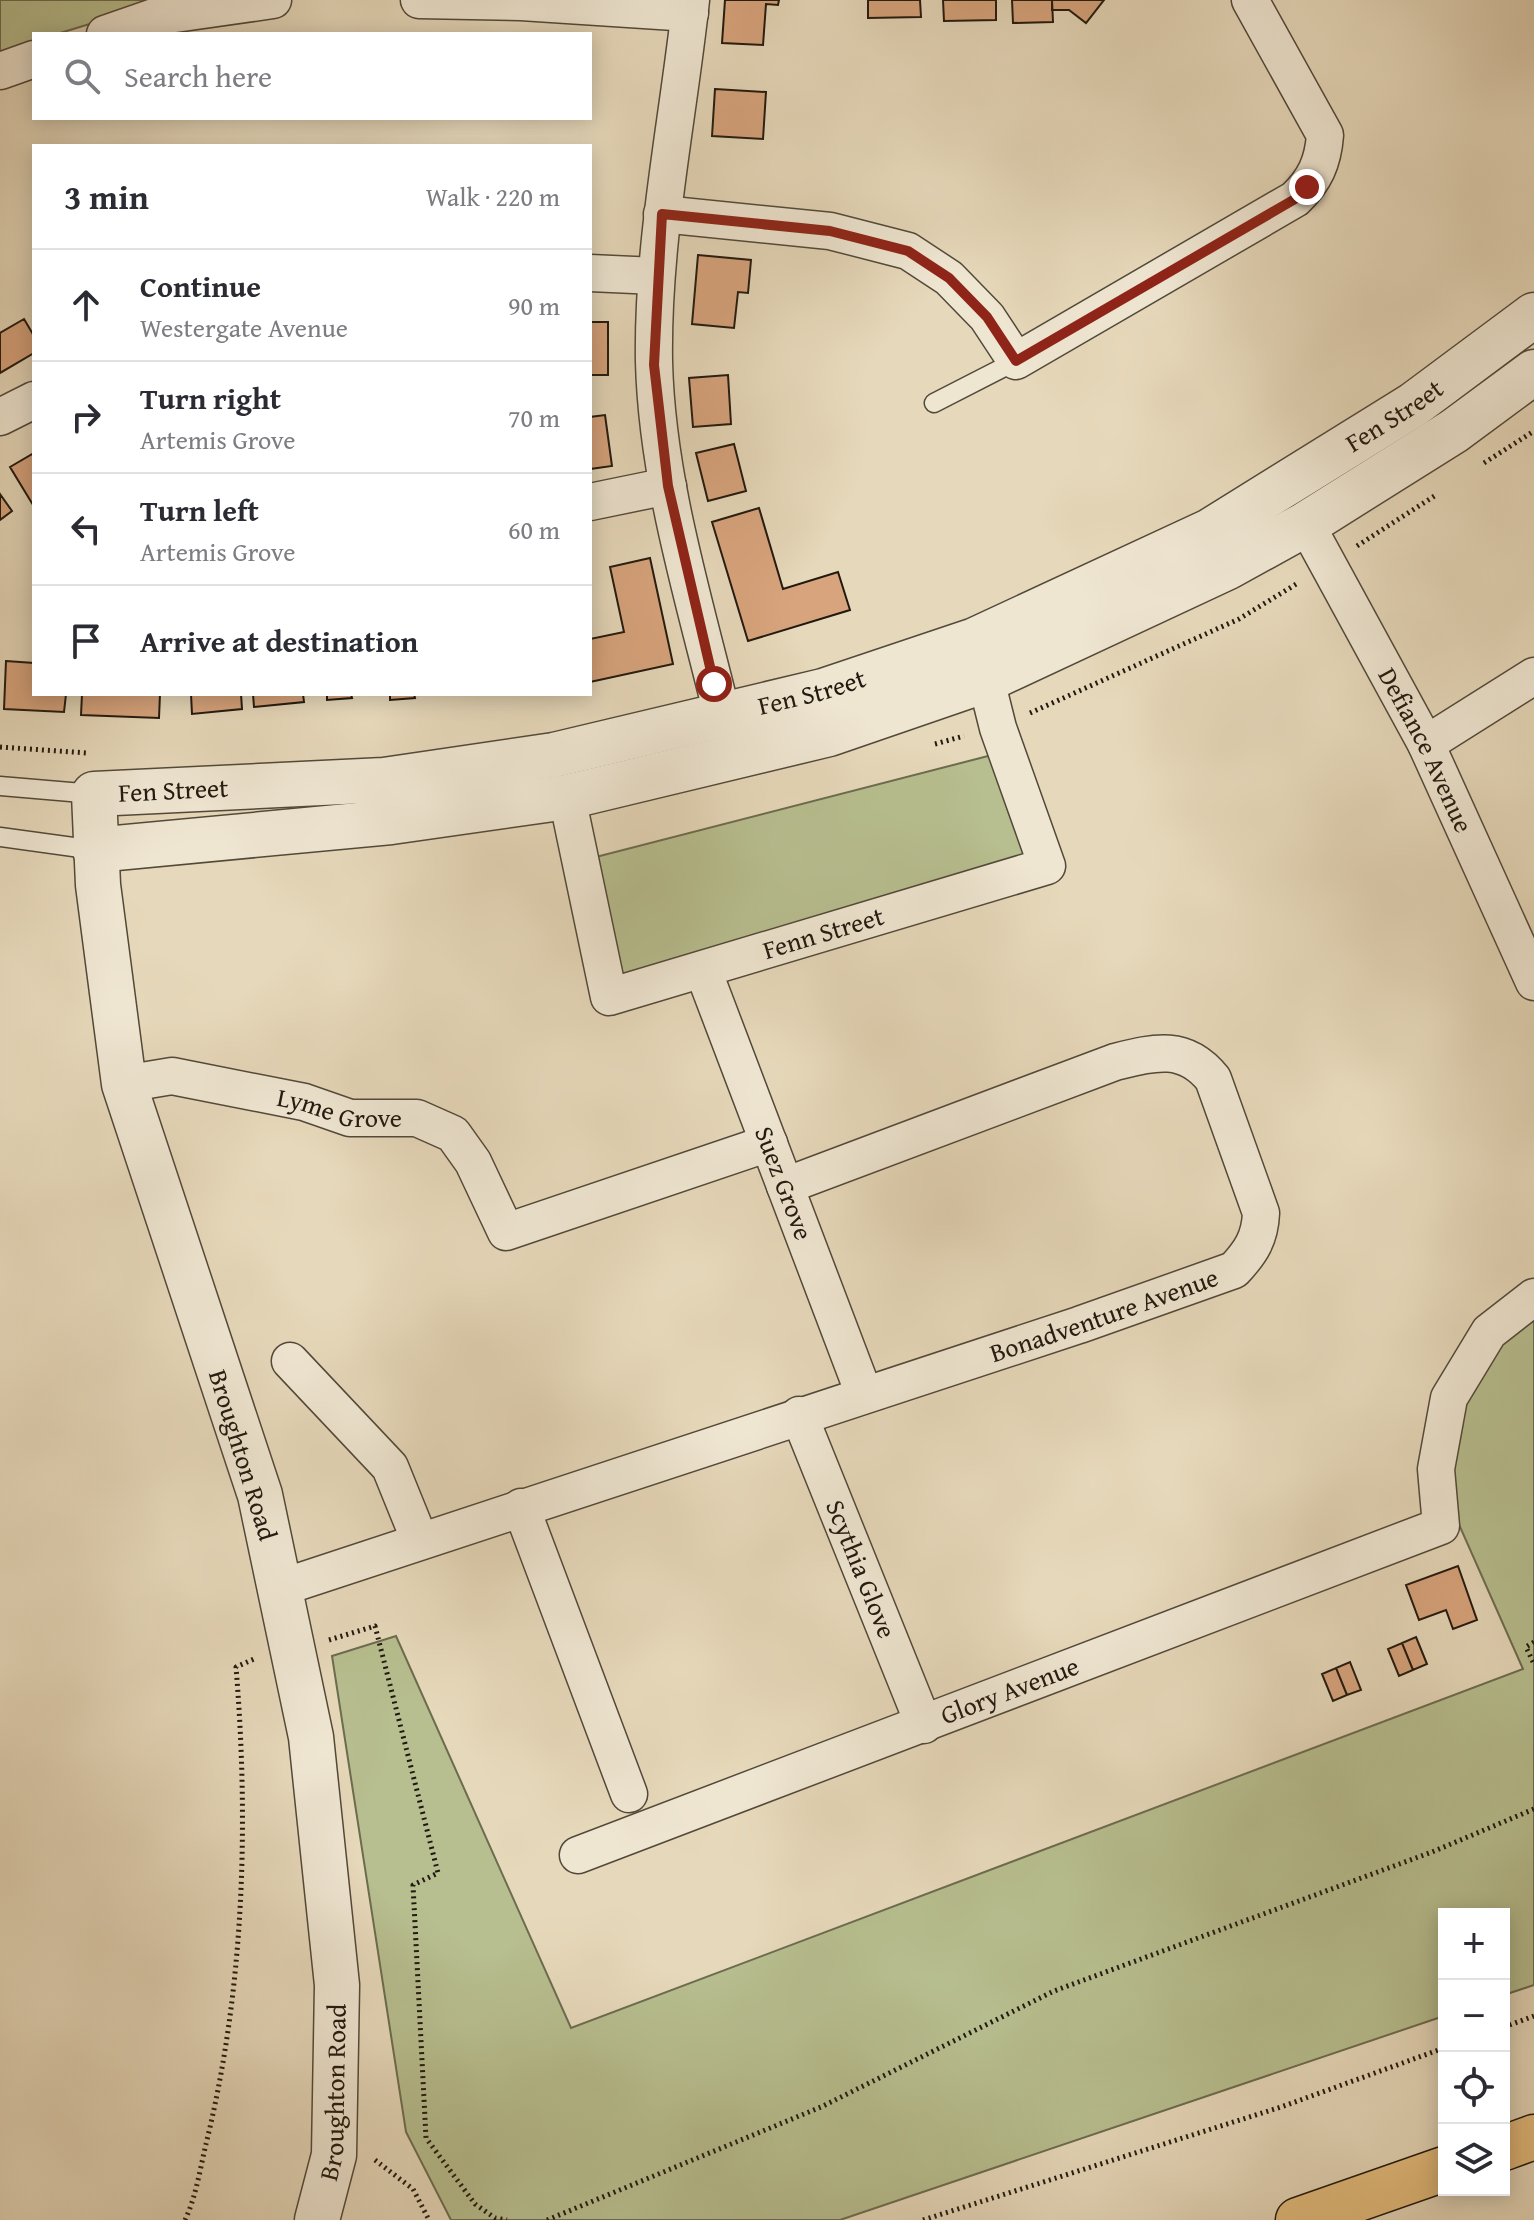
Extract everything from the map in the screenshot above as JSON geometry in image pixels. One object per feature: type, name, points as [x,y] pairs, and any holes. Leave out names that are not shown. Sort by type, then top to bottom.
[{"type":"highway","points":[[1510,2146],[1534,2137]]},
{"type":"highway","points":[[1298,2220],[1438,2171]]},
{"type":"street","points":[[111,32],[154,17],[273,0]]},
{"type":"street","points":[[419,0],[690,6],[662,214],[656,276],[654,365],[668,486],[722,714]]},
{"type":"street","points":[[662,214],[830,231],[908,251],[949,278],[987,317],[1016,361],[1282,207],[1307,187],[1324,155],[1325,135],[1250,0]]},
{"type":"street","points":[[0,71],[32,60]]},
{"type":"street","points":[[592,273],[656,276]]},
{"type":"street","name":"Fen Street","points":[[92,774],[384,780],[554,755],[823,691],[975,640],[1210,531],[1413,405],[1534,315]]},
{"type":"street","name":"Fen Street","points":[[95,850],[391,822],[567,797],[829,734],[986,680],[1228,567],[1306,524],[1454,431],[1534,372]]},
{"type":"street","points":[[0,417],[32,401]]},
{"type":"street","points":[[592,502],[668,486]]},
{"type":"street","name":"Defiance Avenue","points":[[1306,524],[1426,744],[1534,982]]},
{"type":"street","points":[[1426,744],[1534,676]]},
{"type":"street","name":"Fenn Street","points":[[567,797],[609,997],[1047,866],[998,728],[986,680]]},
{"type":"street","name":"Broughton Road","points":[[92,774],[95,850],[124,1084],[260,1495],[311,1737],[337,1985],[334,2155],[317,2220]]},
{"type":"street","name":"Suez Grove","points":[[703,970],[864,1394]]},
{"type":"street","name":"Bonadventure Avenue","points":[[280,1588],[1079,1325],[1234,1270],[1248,1255],[1260,1233],[1261,1213],[1213,1079],[1200,1063],[1182,1055],[1152,1053],[1115,1062],[785,1186]]},
{"type":"street","name":"Lyme Grove","points":[[124,1084],[172,1076],[304,1102],[350,1118],[417,1118],[453,1134],[473,1162],[506,1232],[769,1143]]},
{"type":"street","name":"Glory Avenue","points":[[578,1855],[1441,1526],[1436,1469],[1449,1398],[1489,1332],[1534,1297]]},
{"type":"street","points":[[290,1361],[390,1467],[420,1541]]},
{"type":"street","name":"Scythia Glove","points":[[799,1415],[924,1725]]},
{"type":"street","points":[[521,1507],[629,1794]]},
{"type":"lane","points":[[934,403],[1016,361]]},
{"type":"lane","name":"Fen Street","points":[[0,786],[92,774]]},
{"type":"lane","name":"Fen Street","points":[[0,837],[95,850]]},
{"type":"path","points":[[0,747],[92,774]]},
{"type":"path","points":[[315,1644],[375,1626],[438,1873],[413,1885],[426,2138],[475,2204],[495,2218],[507,2220]]},
{"type":"path","points":[[1534,1642],[1526,1647],[1534,1664]]},
{"type":"path","points":[[185,2220],[219,2091],[239,1916],[243,1754],[236,1667],[257,1658]]},
{"type":"path","points":[[547,2220],[821,2107],[1054,1991],[1418,1857],[1534,1809]]},
{"type":"path","points":[[1510,2025],[1534,2016]]},
{"type":"path","points":[[923,2220],[1281,2107],[1438,2050]]},
{"type":"path","points":[[334,2155],[376,2160],[413,2189],[429,2220]]},
{"type":"green space","points":[[0,0],[187,0],[155,4],[64,32],[32,32],[32,45],[0,58]]},
{"type":"green space","points":[[992,755],[1029,856],[618,979],[592,858]]},
{"type":"green space","points":[[1534,1319],[1534,1985],[1510,1993],[1510,1908],[1438,1908],[1438,2018],[840,2220],[451,2220],[406,2132],[332,1656],[396,1636],[571,2028],[1523,1669],[1457,1520],[1451,1465],[1463,1402],[1504,1341]]},
{"type":"building","points":[[725,0],[779,0],[778,5],[766,4],[763,45],[722,43]]},
{"type":"building","points":[[868,0],[920,0],[921,17],[868,18]]},
{"type":"building","points":[[943,0],[996,0],[996,20],[944,21]]},
{"type":"building","points":[[1012,0],[1052,0],[1053,22],[1013,23]]},
{"type":"building","points":[[1052,0],[1104,0],[1086,23],[1069,10],[1052,10]]},
{"type":"building","points":[[715,89],[766,92],[763,139],[712,136]]},
{"type":"building","points":[[698,255],[751,260],[748,293],[738,292],[734,328],[692,324]]},
{"type":"building","points":[[24,319],[32,333],[32,354],[0,373],[0,333]]},
{"type":"building","points":[[592,322],[608,322],[608,375],[592,375]]},
{"type":"building","points":[[728,375],[731,424],[693,427],[689,378]]},
{"type":"building","points":[[605,415],[612,466],[592,469],[592,417]]},
{"type":"building","points":[[734,444],[746,491],[708,501],[696,453]]},
{"type":"building","points":[[32,454],[32,503],[10,467]]},
{"type":"building","points":[[0,494],[12,511],[0,520]]},
{"type":"building","points":[[759,508],[783,589],[838,572],[850,610],[748,641],[712,522]]},
{"type":"building","points":[[650,558],[673,664],[592,682],[592,639],[624,632],[610,567]]},
{"type":"building","points":[[6,661],[32,663],[32,696],[66,696],[64,712],[4,709]]},
{"type":"building","points":[[82,696],[160,696],[159,718],[81,715]]},
{"type":"building","points":[[191,696],[241,696],[242,709],[192,714]]},
{"type":"building","points":[[253,696],[303,696],[304,702],[254,707]]},
{"type":"building","points":[[327,696],[352,698],[327,700]]},
{"type":"building","points":[[390,696],[415,698],[390,700]]},
{"type":"building","points":[[1458,1566],[1477,1620],[1453,1629],[1446,1610],[1419,1620],[1406,1585]]},
{"type":"building","points":[[1416,1637],[1427,1664],[1413,1670],[1402,1643]]},
{"type":"building","points":[[1402,1643],[1413,1670],[1399,1676],[1388,1649]]},
{"type":"building","points":[[1350,1662],[1361,1690],[1347,1695],[1336,1668]]},
{"type":"building","points":[[1336,1668],[1347,1695],[1333,1701],[1322,1674]]},
{"type":"route","points":[[714,684],[668,486],[654,365],[656,276],[662,214],[767,222],[830,231],[908,251],[949,278],[987,317],[1016,361],[1295,199],[1307,187]]}]
